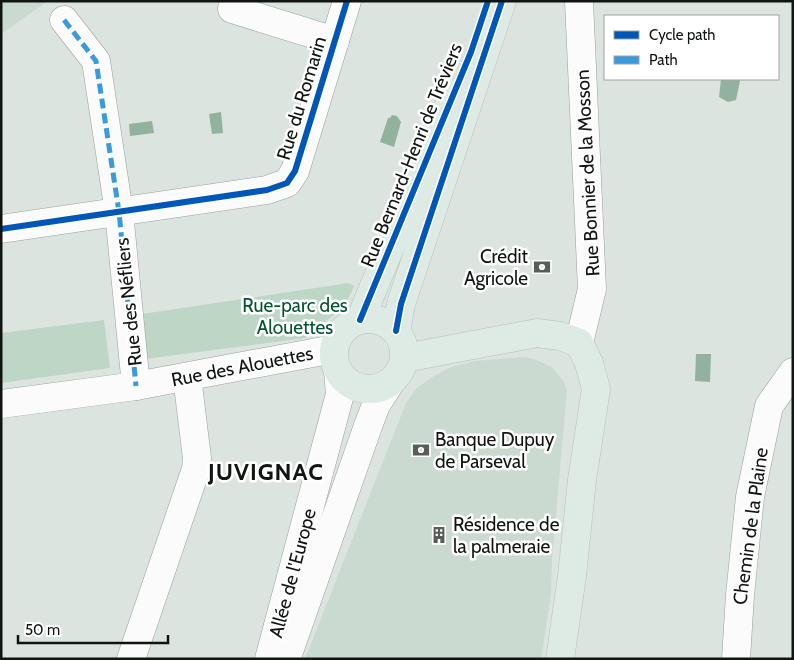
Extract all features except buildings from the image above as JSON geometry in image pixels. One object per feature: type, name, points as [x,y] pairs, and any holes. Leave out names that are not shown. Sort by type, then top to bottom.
[{"type":"main road","name":"Rue Bernard-Henri de Tréviers","points":[[360,320],[470,52],[488,1]]},
{"type":"main road","name":"Rue Bernard-Henri de Tréviers","points":[[396,331],[401,304],[502,1]]},
{"type":"main road","points":[[370,319],[380,320],[389,324],[396,331],[403,343],[405,358],[400,372],[390,383],[380,389],[367,390],[356,387],[345,380],[336,360],[338,339],[343,331],[351,324],[360,320],[370,319]]},
{"type":"main road","points":[[405,358],[537,333],[560,336],[579,343],[589,363],[596,388],[582,480],[572,576],[560,659]]},
{"type":"street","points":[[235,1],[232,9],[335,41]]},
{"type":"street","name":"Rue du Romarin","points":[[119,212],[267,190],[287,183],[295,171],[348,1]]},
{"type":"street","name":"Rue Bonnier de la Mosson","points":[[579,1],[592,289],[579,343]]},
{"type":"street","name":"Rue des Néfliers","points":[[64,20],[96,61],[119,212],[136,386]]},
{"type":"street","points":[[1,229],[119,212]]},
{"type":"street","name":"Rue des Alouettes","points":[[1,404],[136,386],[187,377],[336,360]]},
{"type":"street","name":"Allée de l'Europe","points":[[269,659],[340,394],[336,360]]},
{"type":"street","name":"Chemin de la Plaine","points":[[736,659],[746,530],[754,479],[769,406],[793,372]]},
{"type":"street","points":[[131,659],[196,469],[197,458],[187,377]]},
{"type":"street","name":"Allée de l'Europe","points":[[286,659],[368,426],[376,405],[390,383]]},
{"type":"shaded area","points":[[1,1],[48,1],[1,34]]},
{"type":"shaded area","points":[[721,80],[740,81],[736,100],[728,102],[719,97]]},
{"type":"shaded area","points":[[221,112],[223,133],[212,134],[209,114]]},
{"type":"shaded area","points":[[392,115],[397,116],[401,122],[394,147],[380,142],[388,118]]},
{"type":"shaded area","points":[[152,121],[154,133],[130,136],[129,124]]},
{"type":"shaded area","points":[[696,354],[711,354],[710,382],[695,381]]},
{"type":"shaded area","points":[[524,357],[552,367],[564,382],[567,391],[552,559],[551,595],[541,659],[305,659],[406,403],[417,388],[451,367],[474,361]]},
{"type":"green space","name":"Rue-parc des Alouettes","points":[[349,283],[354,286],[345,306],[305,338],[145,359],[142,314]]},
{"type":"green space","points":[[104,320],[110,368],[1,383],[1,333]]},
{"type":"marked path","points":[[64,20],[96,61],[119,212],[136,386]]},
{"type":"cycle path","points":[[1,229],[267,190],[287,183],[295,171],[347,1]]},
{"type":"cycle path","points":[[360,320],[471,52],[488,1]]},
{"type":"cycle path","points":[[396,331],[401,304],[502,1]]},
{"type":"place","name":"Crédit Agricole","points":[[542,267]]},
{"type":"place","name":"Banque Dupuy de Parseval","points":[[421,450]]},
{"type":"place","name":"Résidence de la palmeraie","points":[[439,535]]},
{"type":"district","name":"JUVIGNAC","points":[[266,472]]}]
